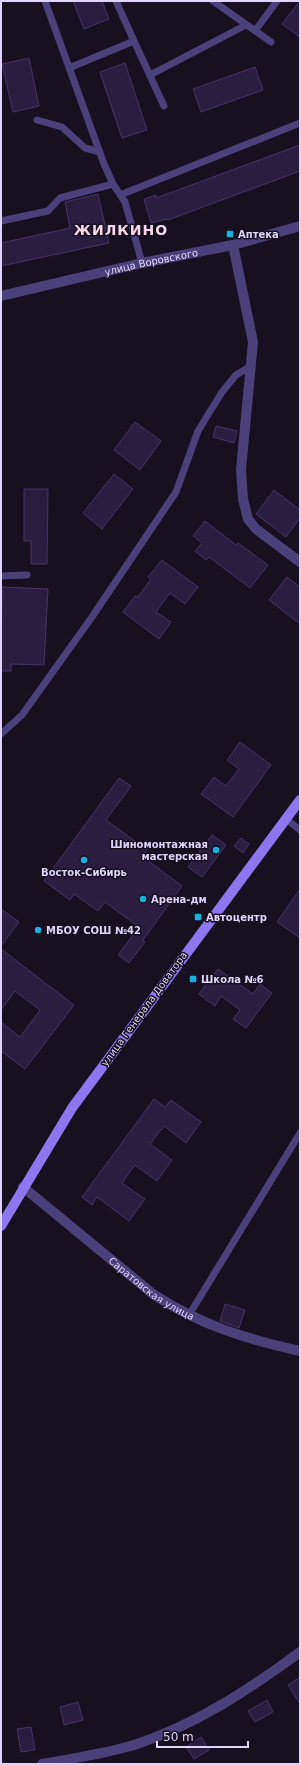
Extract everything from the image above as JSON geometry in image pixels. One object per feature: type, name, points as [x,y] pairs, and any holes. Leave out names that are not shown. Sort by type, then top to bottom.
[{"type":"street","name":"улица Воровского","points":[[1,296],[142,263],[233,245],[300,226]]},
{"type":"street","points":[[233,245],[253,342],[240,470],[243,499],[248,519],[256,529],[300,562]]},
{"type":"street","name":"улица Генерала Доватора","points":[[1,1226],[23,1187],[72,1108],[300,800]]},
{"type":"street","name":"Саратовская улица","points":[[23,1187],[153,1294],[217,1329],[257,1342],[300,1351]]},
{"type":"street","points":[[42,1764],[98,1754],[137,1744],[195,1720],[261,1681],[300,1652]]},
{"type":"lane","points":[[46,1],[100,152],[113,184],[125,202],[142,263]]},
{"type":"lane","points":[[116,1],[164,106]]},
{"type":"lane","points":[[213,1],[271,42]]},
{"type":"lane","points":[[255,31],[277,1]]},
{"type":"lane","points":[[150,75],[246,25]]},
{"type":"lane","points":[[69,68],[134,41]]},
{"type":"lane","points":[[37,120],[62,127],[85,148],[100,152]]},
{"type":"lane","points":[[120,195],[300,123]]},
{"type":"lane","points":[[1,221],[48,211],[60,198],[113,184]]},
{"type":"lane","points":[[1,734],[22,715],[96,610],[176,492],[198,431],[222,392],[236,375],[251,366]]},
{"type":"lane","points":[[1,576],[27,575]]},
{"type":"lane","points":[[286,819],[300,830]]},
{"type":"lane","points":[[189,1315],[300,1133]]},
{"type":"building","points":[[73,1],[102,1],[109,19],[84,29]]},
{"type":"building","points":[[300,1],[300,37],[282,24]]},
{"type":"building","points":[[29,58],[39,106],[13,112],[2,64]]},
{"type":"building","points":[[125,63],[147,130],[122,138],[100,72]]},
{"type":"building","points":[[255,67],[263,90],[201,112],[193,89]]},
{"type":"building","points":[[300,145],[300,171],[168,220],[151,223],[144,199],[156,195],[156,198]]},
{"type":"building","points":[[98,194],[109,243],[1,266],[1,243],[70,228],[65,202]]},
{"type":"building","points":[[135,422],[161,441],[140,470],[114,450]]},
{"type":"building","points":[[216,426],[237,431],[234,443],[213,437]]},
{"type":"building","points":[[114,474],[133,489],[102,529],[83,513]]},
{"type":"building","points":[[24,489],[48,489],[47,564],[31,564],[31,541],[24,541]]},
{"type":"building","points":[[274,490],[300,510],[300,518],[286,537],[256,514]]},
{"type":"building","points":[[205,521],[236,545],[238,543],[268,565],[250,588],[209,557],[206,560],[195,551],[202,543],[193,536]]},
{"type":"building","points":[[162,560],[198,587],[185,604],[170,593],[156,612],[171,622],[159,639],[123,612],[135,596],[138,597],[151,579],[148,577]]},
{"type":"building","points":[[287,577],[300,587],[300,624],[269,600]]},
{"type":"building","points":[[2,587],[48,589],[44,665],[11,664],[11,671],[1,671]]},
{"type":"building","points":[[240,742],[271,765],[233,817],[201,794],[214,777],[226,786],[239,769],[227,760]]},
{"type":"building","points":[[119,778],[131,786],[106,820],[147,850],[142,856],[182,886],[143,940],[145,942],[129,963],[118,955],[139,927],[105,902],[98,911],[74,894],[70,900],[44,881]]},
{"type":"building","points":[[212,835],[226,845],[202,877],[188,867]]},
{"type":"building","points":[[241,838],[249,844],[243,853],[234,846]]},
{"type":"building","points":[[300,889],[300,938],[277,922]]},
{"type":"building","points":[[1,909],[19,922],[1,946]]},
{"type":"building","points":[[1,949],[74,1005],[25,1069],[1,1051],[1,1022],[20,1037],[40,1010],[15,991],[1,1010]]},
{"type":"building","points":[[218,969],[253,994],[260,984],[272,993],[246,1028],[233,1019],[240,1010],[221,996],[215,1006],[199,994]]},
{"type":"building","points":[[154,1099],[165,1107],[171,1100],[201,1122],[186,1143],[164,1126],[150,1144],[172,1160],[157,1181],[135,1165],[122,1183],[145,1199],[129,1221],[97,1197],[92,1205],[82,1197]]},
{"type":"building","points":[[225,1304],[245,1310],[239,1328],[220,1321]]},
{"type":"building","points":[[300,1677],[300,1704],[288,1685]]},
{"type":"building","points":[[267,1700],[273,1712],[255,1722],[248,1711]]},
{"type":"building","points":[[78,1702],[83,1720],[64,1725],[60,1707]]},
{"type":"building","points":[[31,1727],[35,1750],[21,1752],[17,1729]]},
{"type":"building","points":[[201,1737],[209,1750],[194,1759],[186,1747]]},
{"type":"place","name":"Аптека","points":[[230,234]]},
{"type":"place","name":"Шиномонтажная мастерская","points":[[216,850]]},
{"type":"place","name":"Восток-Сибирь","points":[[84,860]]},
{"type":"place","name":"Арена-дм","points":[[143,899]]},
{"type":"place","name":"Автоцентр","points":[[198,917]]},
{"type":"place","name":"МБОУ СОШ №42","points":[[38,930]]},
{"type":"place","name":"Школа №6","points":[[193,979]]},
{"type":"district","name":"ЖИЛКИНО","points":[[121,230]]}]
